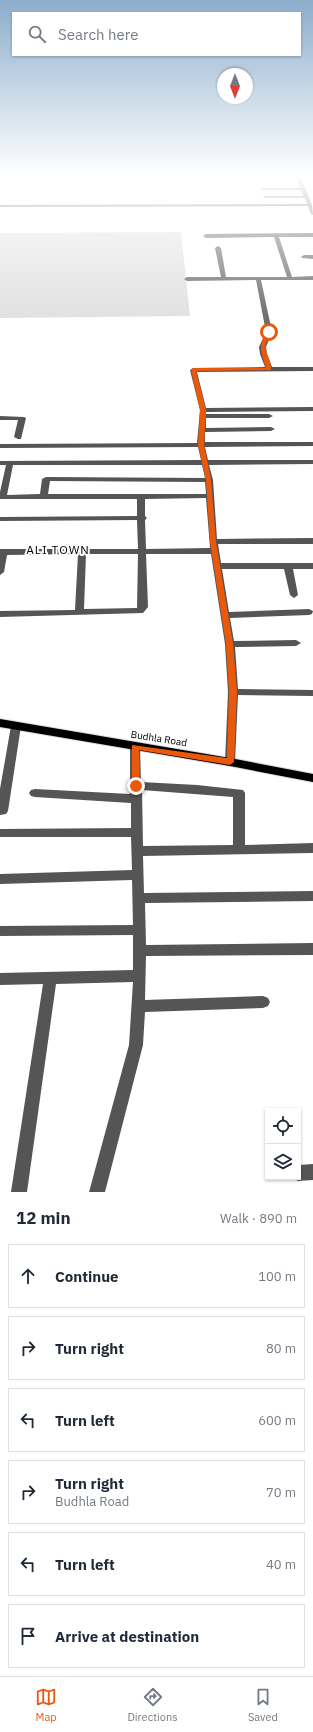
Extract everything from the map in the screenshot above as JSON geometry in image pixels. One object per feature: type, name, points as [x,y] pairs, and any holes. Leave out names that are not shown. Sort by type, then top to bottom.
[{"type":"main road","name":"Budhla Road","points":[[0,723],[230,762],[313,778]]},
{"type":"street","points":[[206,236],[313,235]]},
{"type":"street","points":[[276,236],[290,278]]},
{"type":"street","points":[[218,248],[224,279]]},
{"type":"street","points":[[304,257],[313,257]]},
{"type":"street","points":[[258,278],[269,332],[263,341],[262,347],[269,369]]},
{"type":"street","points":[[187,279],[313,278]]},
{"type":"street","points":[[230,762],[233,692],[230,644],[213,542],[209,480],[201,445],[203,413],[193,370],[313,369]]},
{"type":"street","points":[[203,413],[313,409]]},
{"type":"street","points":[[203,413],[269,416]]},
{"type":"street","points":[[0,418],[22,418],[18,438]]},
{"type":"street","points":[[202,430],[271,429]]},
{"type":"street","points":[[2,446],[313,444]]},
{"type":"street","points":[[0,463],[313,462]]},
{"type":"street","points":[[10,463],[2,497],[209,496]]},
{"type":"street","points":[[44,497],[46,479],[209,480]]},
{"type":"street","points":[[0,614],[140,610],[143,607],[143,518],[141,497]]},
{"type":"street","points":[[0,519],[143,518]]},
{"type":"street","points":[[213,542],[313,541]]},
{"type":"street","points":[[0,572],[2,552],[215,551]]},
{"type":"street","points":[[79,612],[82,552]]},
{"type":"street","points":[[218,566],[313,566]]},
{"type":"street","points":[[288,566],[294,595]]},
{"type":"street","points":[[226,615],[309,612]]},
{"type":"street","points":[[230,644],[296,643]]},
{"type":"street","points":[[233,692],[313,693]]},
{"type":"street","points":[[2,812],[16,726]]},
{"type":"street","points":[[97,1192],[136,1045],[140,976],[135,747]]},
{"type":"street","points":[[136,786],[239,793],[239,850]]},
{"type":"street","points":[[35,793],[136,799]]},
{"type":"street","points":[[0,833],[137,832]]},
{"type":"street","points":[[137,851],[313,848]]},
{"type":"street","points":[[0,879],[138,875]]},
{"type":"street","points":[[138,898],[313,896]]},
{"type":"street","points":[[0,931],[139,930]]},
{"type":"street","points":[[139,951],[313,949]]},
{"type":"street","points":[[0,979],[140,976]]},
{"type":"street","points":[[19,1192],[50,978]]},
{"type":"street","points":[[138,1006],[263,1002]]},
{"type":"street","points":[[301,1173],[313,1172]]},
{"type":"shaded area","points":[[181,232],[190,316],[0,318],[0,233]]},
{"type":"district","name":"ALI TOWN","points":[[58,550]]},
{"type":"route","points":[[136,786],[135,747],[230,762],[233,692],[230,644],[213,542],[209,480],[201,445],[203,410],[193,370],[269,369],[262,347],[263,341],[269,332]]}]
